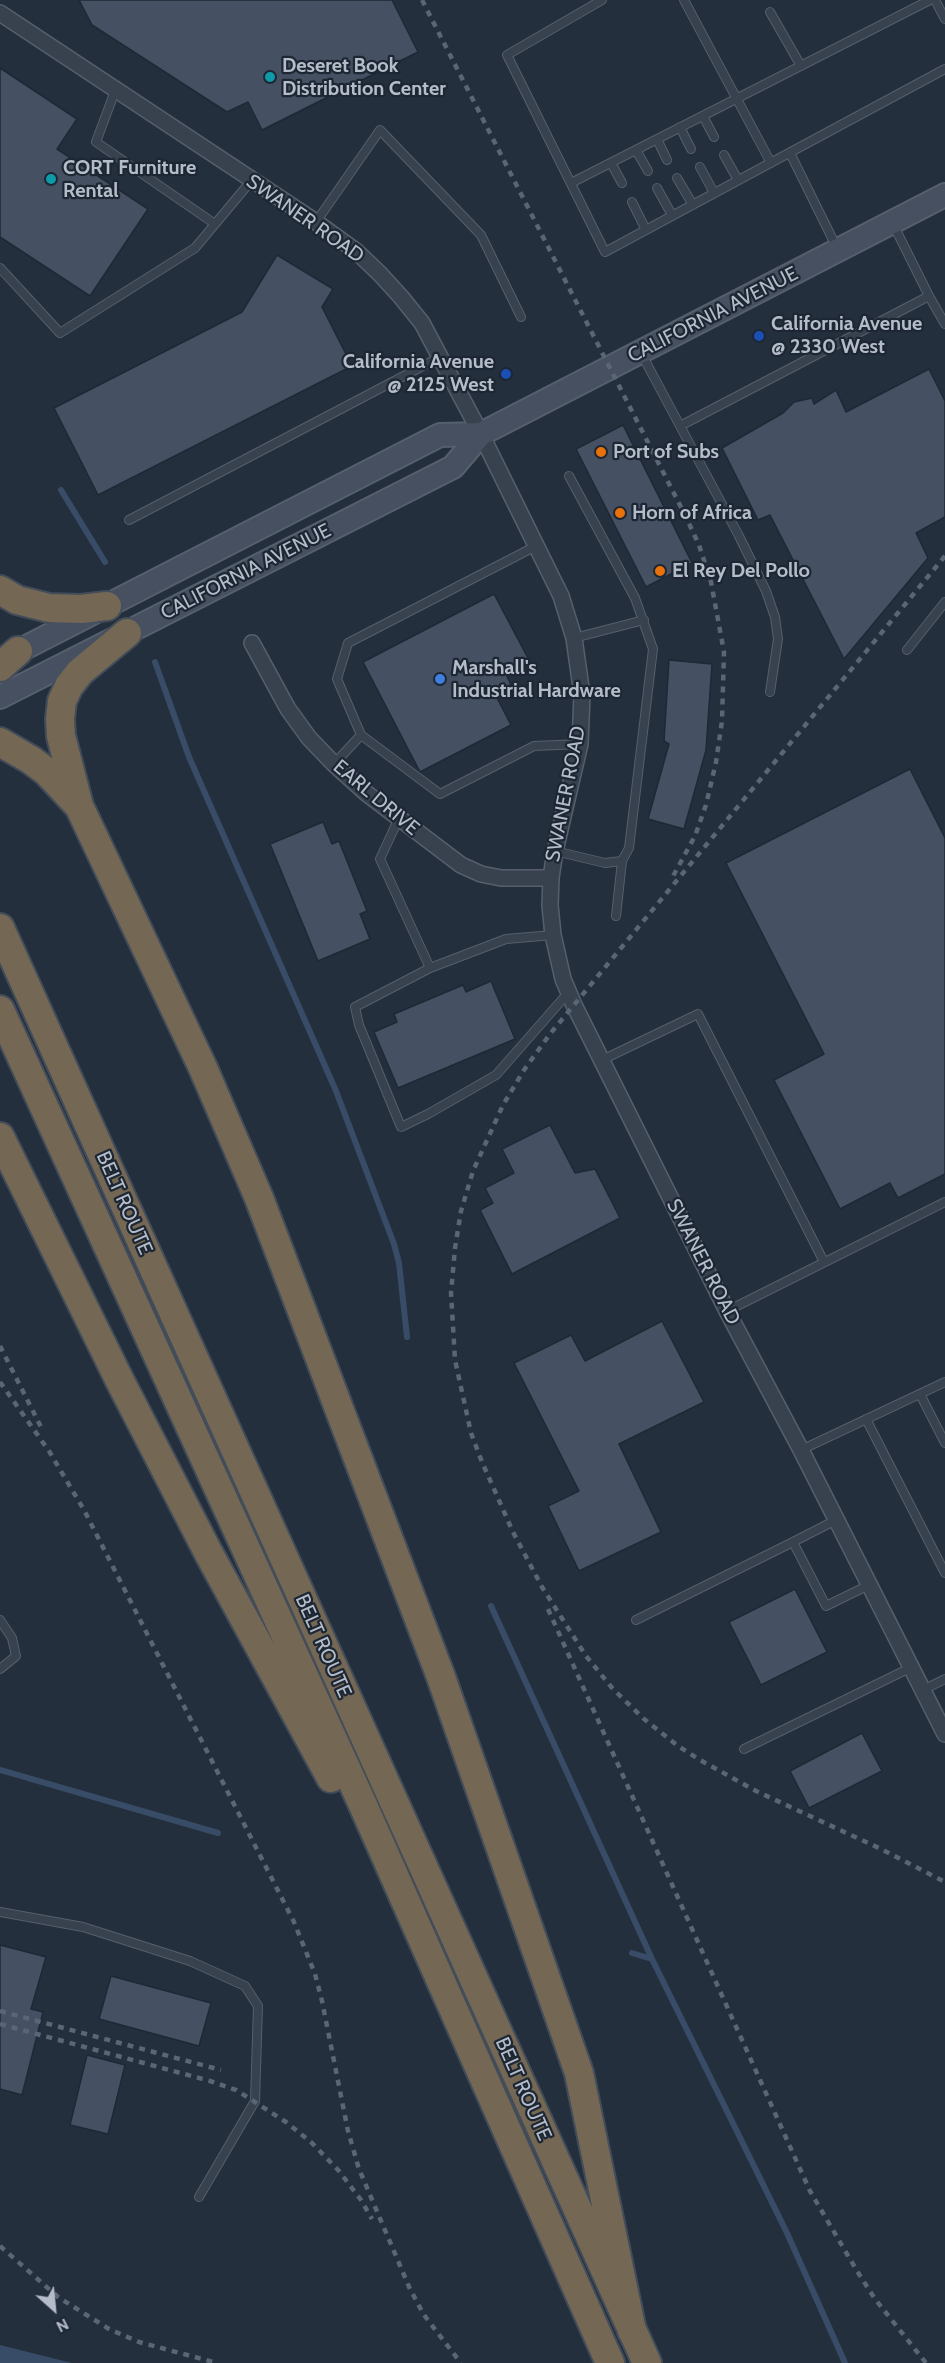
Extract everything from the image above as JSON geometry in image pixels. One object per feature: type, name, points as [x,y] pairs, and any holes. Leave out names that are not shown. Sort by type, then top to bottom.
[{"type":"highway","points":[[0,590],[17,600],[49,608],[81,609],[107,606]]},
{"type":"highway","points":[[127,633],[80,672],[69,686],[62,701],[61,736],[79,806],[190,1040],[248,1169],[441,1677],[579,2073],[632,2331]]},
{"type":"highway","points":[[0,742],[47,772],[79,806]]},
{"type":"highway","name":"BELT ROUTE","points":[[0,928],[647,2363]]},
{"type":"highway","name":"BELT ROUTE","points":[[0,1010],[396,1881],[610,2363]]},
{"type":"highway","points":[[0,1137],[119,1379],[214,1562],[323,1765],[396,1881]]},
{"type":"main road","name":"CALIFORNIA AVENUE","points":[[0,698],[453,467],[481,434],[945,195]]},
{"type":"main road","name":"CALIFORNIA AVENUE","points":[[6,660],[440,435],[481,434]]},
{"type":"street","name":"SWANER ROAD","points":[[0,13],[316,222],[356,251],[380,274],[422,323],[481,434],[561,596],[574,638],[582,694],[580,744],[555,851],[550,905],[553,935],[569,993],[727,1311],[801,1450],[945,1734]]},
{"type":"street","name":"EARL DRIVE","points":[[252,643],[288,709],[309,738],[334,764],[399,818],[461,866],[481,874],[501,878],[551,878]]},
{"type":"lane","points":[[602,0],[507,55],[605,252],[945,69]]},
{"type":"lane","points":[[684,0],[771,163]]},
{"type":"lane","points":[[571,183],[930,0]]},
{"type":"lane","points":[[935,0],[945,20]]},
{"type":"lane","points":[[770,12],[801,66]]},
{"type":"lane","points":[[116,91],[96,142],[215,224]]},
{"type":"lane","points":[[703,116],[714,137]]},
{"type":"lane","points":[[680,127],[691,149]]},
{"type":"lane","points":[[316,222],[380,130],[481,235],[521,317]]},
{"type":"lane","points":[[657,140],[667,160]]},
{"type":"lane","points":[[636,150],[648,171]]},
{"type":"lane","points":[[790,153],[839,250]]},
{"type":"lane","points":[[724,155],[738,180]]},
{"type":"lane","points":[[611,163],[622,183]]},
{"type":"lane","points":[[700,167],[714,193]]},
{"type":"lane","points":[[677,178],[693,205]]},
{"type":"lane","points":[[0,268],[60,333],[195,248],[251,181]]},
{"type":"lane","points":[[657,188],[672,215]]},
{"type":"lane","points":[[632,202],[646,230]]},
{"type":"lane","points":[[892,223],[945,324]]},
{"type":"lane","points":[[680,426],[930,296]]},
{"type":"lane","points":[[640,352],[739,536],[775,617],[778,639],[770,692]]},
{"type":"lane","points":[[129,520],[440,357]]},
{"type":"lane","points":[[569,476],[635,597],[652,649],[629,848],[622,861],[616,916]]},
{"type":"lane","points":[[536,546],[348,643],[337,679],[361,735],[440,794],[534,746],[580,744]]},
{"type":"lane","points":[[907,650],[945,602]]},
{"type":"lane","points":[[574,638],[644,620]]},
{"type":"lane","points":[[334,764],[361,735]]},
{"type":"lane","points":[[399,818],[380,859],[430,968]]},
{"type":"lane","points":[[555,851],[605,863],[622,861]]},
{"type":"lane","points":[[553,935],[506,939],[430,968],[355,1006],[359,1025],[401,1127],[496,1075],[569,993]]},
{"type":"lane","points":[[602,1060],[698,1014],[824,1262]]},
{"type":"lane","points":[[727,1311],[945,1202]]},
{"type":"lane","points":[[801,1450],[945,1382]]},
{"type":"lane","points":[[920,1394],[945,1443]]},
{"type":"lane","points":[[866,1419],[945,1573]]},
{"type":"lane","points":[[636,1620],[836,1520]]},
{"type":"lane","points":[[793,1542],[826,1606],[869,1585]]},
{"type":"lane","points":[[0,1620],[12,1638],[16,1656],[0,1669]]},
{"type":"lane","points":[[744,1749],[912,1667]]},
{"type":"lane","points":[[923,1690],[945,1679]]},
{"type":"lane","points":[[0,1912],[83,1927],[190,1961],[245,1986],[258,2006],[255,2102],[199,2197]]},
{"type":"water","points":[[0,2345],[72,2363],[0,2363]]},
{"type":"building","name":"Deseret Book Distribution Center","points":[[79,0],[392,0],[418,52],[262,130],[248,102],[227,112],[92,25]]},
{"type":"building","name":"CORT Furniture Rental","points":[[0,68],[77,119],[57,149],[148,209],[90,296],[0,237]]},
{"type":"building","points":[[277,255],[333,289],[322,307],[352,366],[98,495],[54,408],[242,312]]},
{"type":"building","points":[[929,369],[945,401],[945,517],[916,533],[928,558],[844,659],[770,515],[758,520],[722,448],[783,413],[794,402],[812,398],[814,404],[836,390],[846,412]]},
{"type":"building","points":[[623,425],[692,563],[646,587],[576,449]]},
{"type":"building","name":"Marshall's Industrial Hardware","points":[[494,594],[529,660],[505,672],[511,685],[495,694],[511,725],[420,772],[363,662]]},
{"type":"building","points":[[669,660],[712,664],[706,750],[684,829],[648,819],[669,744],[664,741]]},
{"type":"building","points":[[910,769],[945,838],[945,1174],[898,1198],[890,1183],[840,1209],[774,1080],[824,1054],[726,863]]},
{"type":"building","points":[[323,822],[332,844],[339,841],[367,911],[360,914],[370,939],[318,961],[270,844]]},
{"type":"building","points":[[491,981],[515,1039],[398,1088],[374,1032],[397,1022],[394,1014],[463,985],[466,992]]},
{"type":"building","points":[[550,1125],[575,1173],[595,1169],[620,1218],[512,1274],[480,1210],[493,1203],[485,1188],[514,1173],[502,1149]]},
{"type":"building","points":[[662,1321],[704,1402],[619,1444],[661,1532],[579,1571],[548,1506],[579,1491],[514,1363],[571,1335],[585,1361]]},
{"type":"building","points":[[795,1589],[827,1652],[761,1685],[729,1622]]},
{"type":"building","points":[[862,1733],[882,1771],[809,1808],[790,1771]]},
{"type":"building","points":[[0,1945],[46,1957],[31,2009],[43,2012],[22,2095],[0,2089]]},
{"type":"building","points":[[111,1976],[211,2003],[199,2046],[99,2019]]},
{"type":"building","points":[[87,2055],[125,2065],[108,2134],[70,2125]]},
{"type":"waterway","points":[[61,490],[105,562]]},
{"type":"waterway","points":[[155,662],[189,757],[336,1091],[394,1244],[399,1263],[407,1337]]},
{"type":"waterway","points":[[491,1606],[652,1959],[787,2233],[845,2363]]},
{"type":"waterway","points":[[0,1770],[218,1833]]},
{"type":"waterway","points":[[632,1953],[652,1959]]},
{"type":"railway","points":[[422,0],[685,515],[699,545],[711,582],[724,652],[722,721],[706,805],[695,836],[672,878]]},
{"type":"railway","points":[[945,556],[550,1034],[524,1070],[503,1105],[473,1171],[461,1211],[451,1293],[455,1360],[471,1433],[482,1462],[513,1532],[542,1587],[586,1656],[613,1689],[644,1719],[700,1760],[756,1791],[881,1849],[945,1882]]},
{"type":"railway","points":[[0,1346],[42,1429]]},
{"type":"railway","points":[[0,1382],[49,1451],[84,1510],[294,1922],[315,1974],[348,2131],[359,2169],[410,2289],[424,2315],[461,2363]]},
{"type":"railway","points":[[548,1609],[810,2191],[875,2299],[926,2363]]},
{"type":"railway","points":[[0,2011],[221,2070]]},
{"type":"railway","points":[[0,2024],[236,2090],[286,2122],[312,2143],[339,2171],[372,2219]]},
{"type":"railway","points":[[0,2246],[58,2297],[109,2329],[139,2342],[217,2363]]},
{"type":"place","name":"Deseret Book Distribution Center","points":[[270,77]]},
{"type":"place","name":"CORT Furniture Rental","points":[[51,179]]},
{"type":"place","name":"California Avenue @ 2330 West","points":[[759,336]]},
{"type":"place","name":"California Avenue @ 2125 West","points":[[506,374]]},
{"type":"place","name":"Port of Subs","points":[[601,452]]},
{"type":"place","name":"Horn of Africa","points":[[620,513]]},
{"type":"place","name":"El Rey Del Pollo","points":[[660,571]]},
{"type":"place","name":"Marshall's Industrial Hardware","points":[[440,679]]}]
